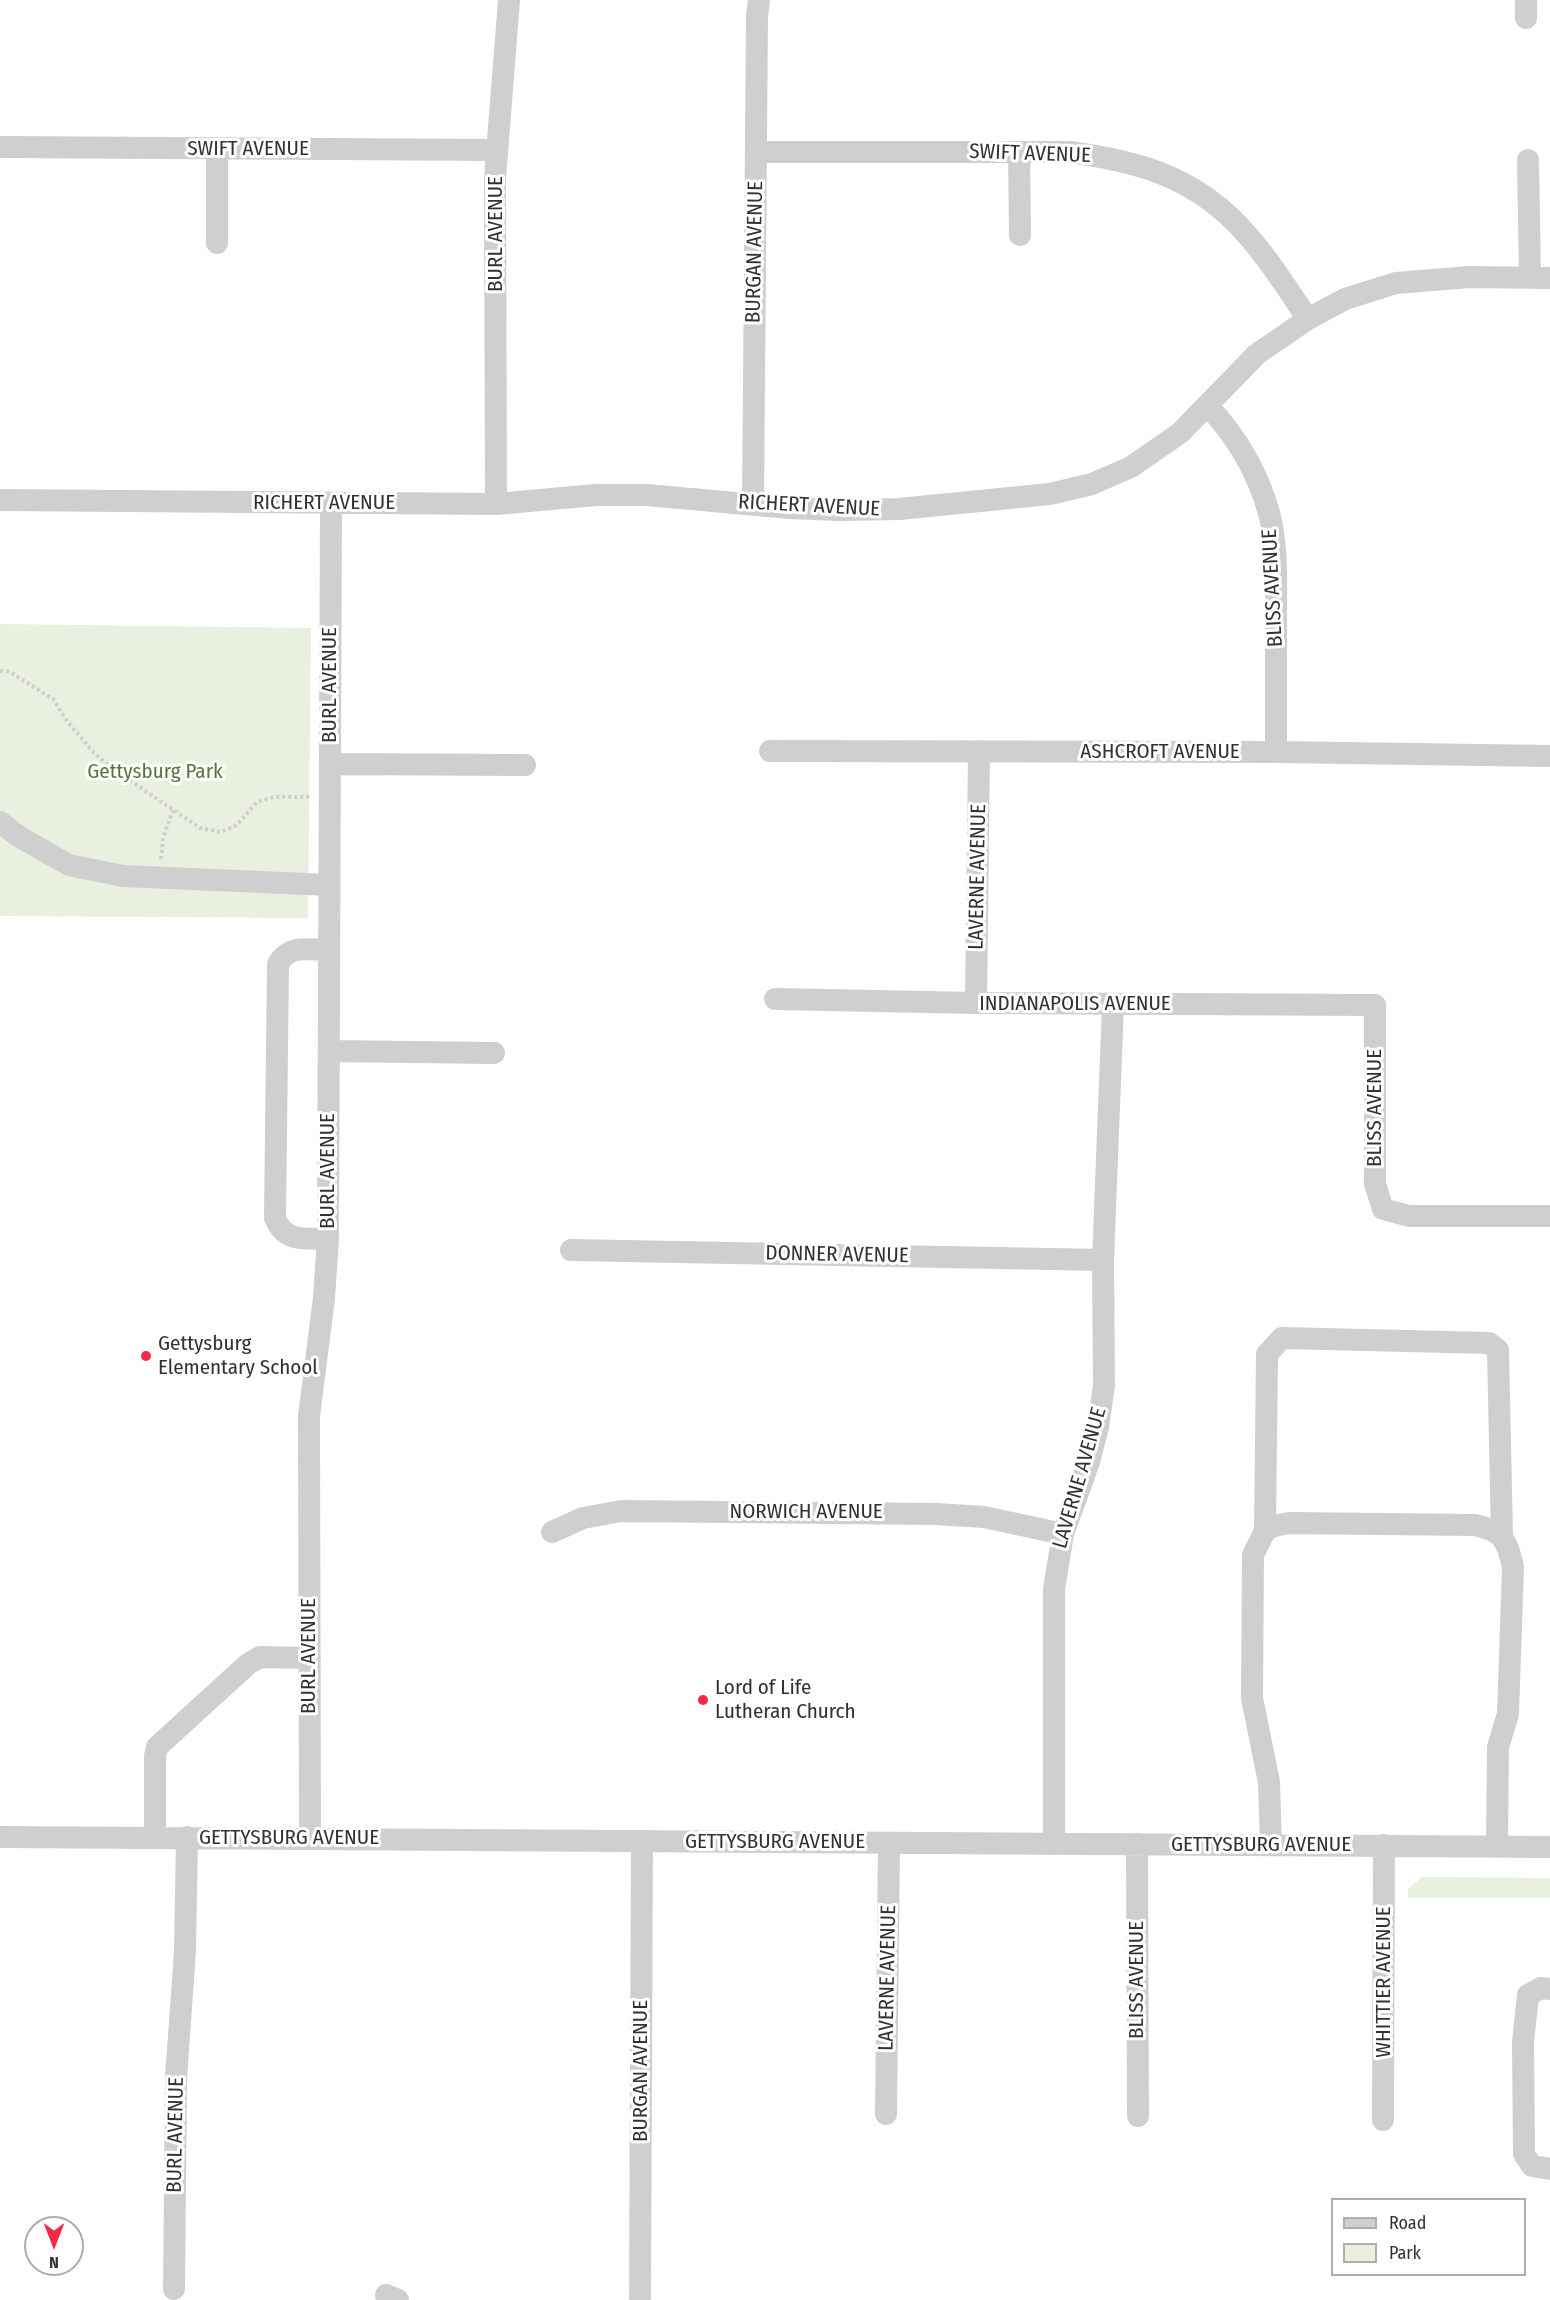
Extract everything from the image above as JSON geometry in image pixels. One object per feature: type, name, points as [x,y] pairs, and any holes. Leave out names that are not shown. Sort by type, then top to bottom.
[{"type":"street","name":"BURL AVENUE","points":[[496,504],[495,178],[509,0]]},
{"type":"street","name":"BURGAN AVENUE","points":[[753,505],[757,16],[759,0]]},
{"type":"street","name":"SWIFT AVENUE","points":[[0,147],[497,150]]},
{"type":"street","points":[[217,149],[217,243]]},
{"type":"street","name":"SWIFT AVENUE","points":[[756,152],[1070,152],[1111,158],[1151,168],[1188,184],[1237,223],[1257,247],[1308,319]]},
{"type":"street","points":[[1018,152],[1020,235]]},
{"type":"street","points":[[1528,160],[1540,277]]},
{"type":"street","name":"RICHERT AVENUE","points":[[0,501],[496,504],[596,495],[647,495],[839,510],[899,509],[1050,494],[1092,484],[1131,467],[1180,433],[1257,354],[1308,319],[1345,299],[1396,283],[1470,277],[1540,277]]},
{"type":"street","name":"BLISS AVENUE","points":[[1208,406],[1224,423],[1241,449],[1255,474],[1269,513],[1276,555],[1276,752]]},
{"type":"street","name":"BURL AVENUE","points":[[310,1838],[309,1416],[324,1298],[328,1239],[331,503]]},
{"type":"street","name":"ASHCROFT AVENUE","points":[[770,751],[1276,752],[1550,756]]},
{"type":"street","name":"LAVERNE AVENUE","points":[[976,1004],[979,751]]},
{"type":"street","points":[[330,764],[525,765]]},
{"type":"street","points":[[0,822],[18,836],[69,865],[123,876],[329,885]]},
{"type":"street","points":[[328,1239],[290,1236],[280,1230],[275,1218],[275,1206],[278,964],[283,954],[294,950],[329,950]]},
{"type":"street","name":"INDIANAPOLIS AVENUE","points":[[775,999],[976,1004],[1375,1005]]},
{"type":"street","name":"LAVERNE AVENUE","points":[[1054,1844],[1054,1589],[1063,1534],[1089,1462],[1098,1427],[1104,1386],[1103,1260],[1113,1005]]},
{"type":"street","name":"BLISS AVENUE","points":[[1375,1005],[1376,1185],[1383,1209],[1410,1216],[1550,1216]]},
{"type":"street","points":[[329,1051],[494,1053]]},
{"type":"street","name":"DONNER AVENUE","points":[[571,1250],[1103,1260]]},
{"type":"street","points":[[1271,1845],[1269,1782],[1252,1698],[1253,1555],[1265,1531],[1267,1354],[1282,1338],[1489,1343],[1497,1350],[1502,1536]]},
{"type":"street","name":"NORWICH AVENUE","points":[[552,1532],[583,1518],[633,1511],[936,1514],[984,1517],[1063,1534]]},
{"type":"street","points":[[1265,1531],[1274,1526],[1289,1523],[1475,1525],[1490,1528],[1502,1536],[1509,1547],[1513,1566],[1508,1714],[1498,1747],[1497,1847]]},
{"type":"street","points":[[155,1837],[155,1755],[157,1747],[248,1664],[260,1657],[310,1658]]},
{"type":"street","name":"GETTYSBURG AVENUE","points":[[0,1837],[1550,1847]]},
{"type":"street","name":"BURL AVENUE","points":[[174,2289],[176,2078],[185,1951],[187,1837]]},
{"type":"street","name":"BURGAN AVENUE","points":[[640,2300],[642,1841]]},
{"type":"street","name":"LAVERNE AVENUE","points":[[886,2114],[889,1843]]},
{"type":"street","name":"BLISS AVENUE","points":[[1137,1844],[1138,2116]]},
{"type":"street","name":"WHITTIER AVENUE","points":[[1383,2120],[1384,1845]]},
{"type":"street","points":[[1550,1989],[1541,1988],[1528,1995],[1523,2042],[1524,2154],[1532,2166],[1550,2169]]},
{"type":"path","points":[[0,671],[10,672],[53,699],[94,753],[113,769],[200,828],[221,832],[237,825],[257,802],[274,798],[331,797]]},
{"type":"path","points":[[159,877],[163,838],[173,810]]},
{"type":"green space","name":"Gettysburg Park","points":[[0,624],[311,628],[308,918],[0,916]]},
{"type":"green space","points":[[1422,1877],[1550,1878],[1550,1898],[1408,1898],[1408,1889]]},
{"type":"place","name":"Gettysburg Elementary School","points":[[146,1356]]},
{"type":"place","name":"Lord of Life Lutheran Church","points":[[703,1700]]}]
